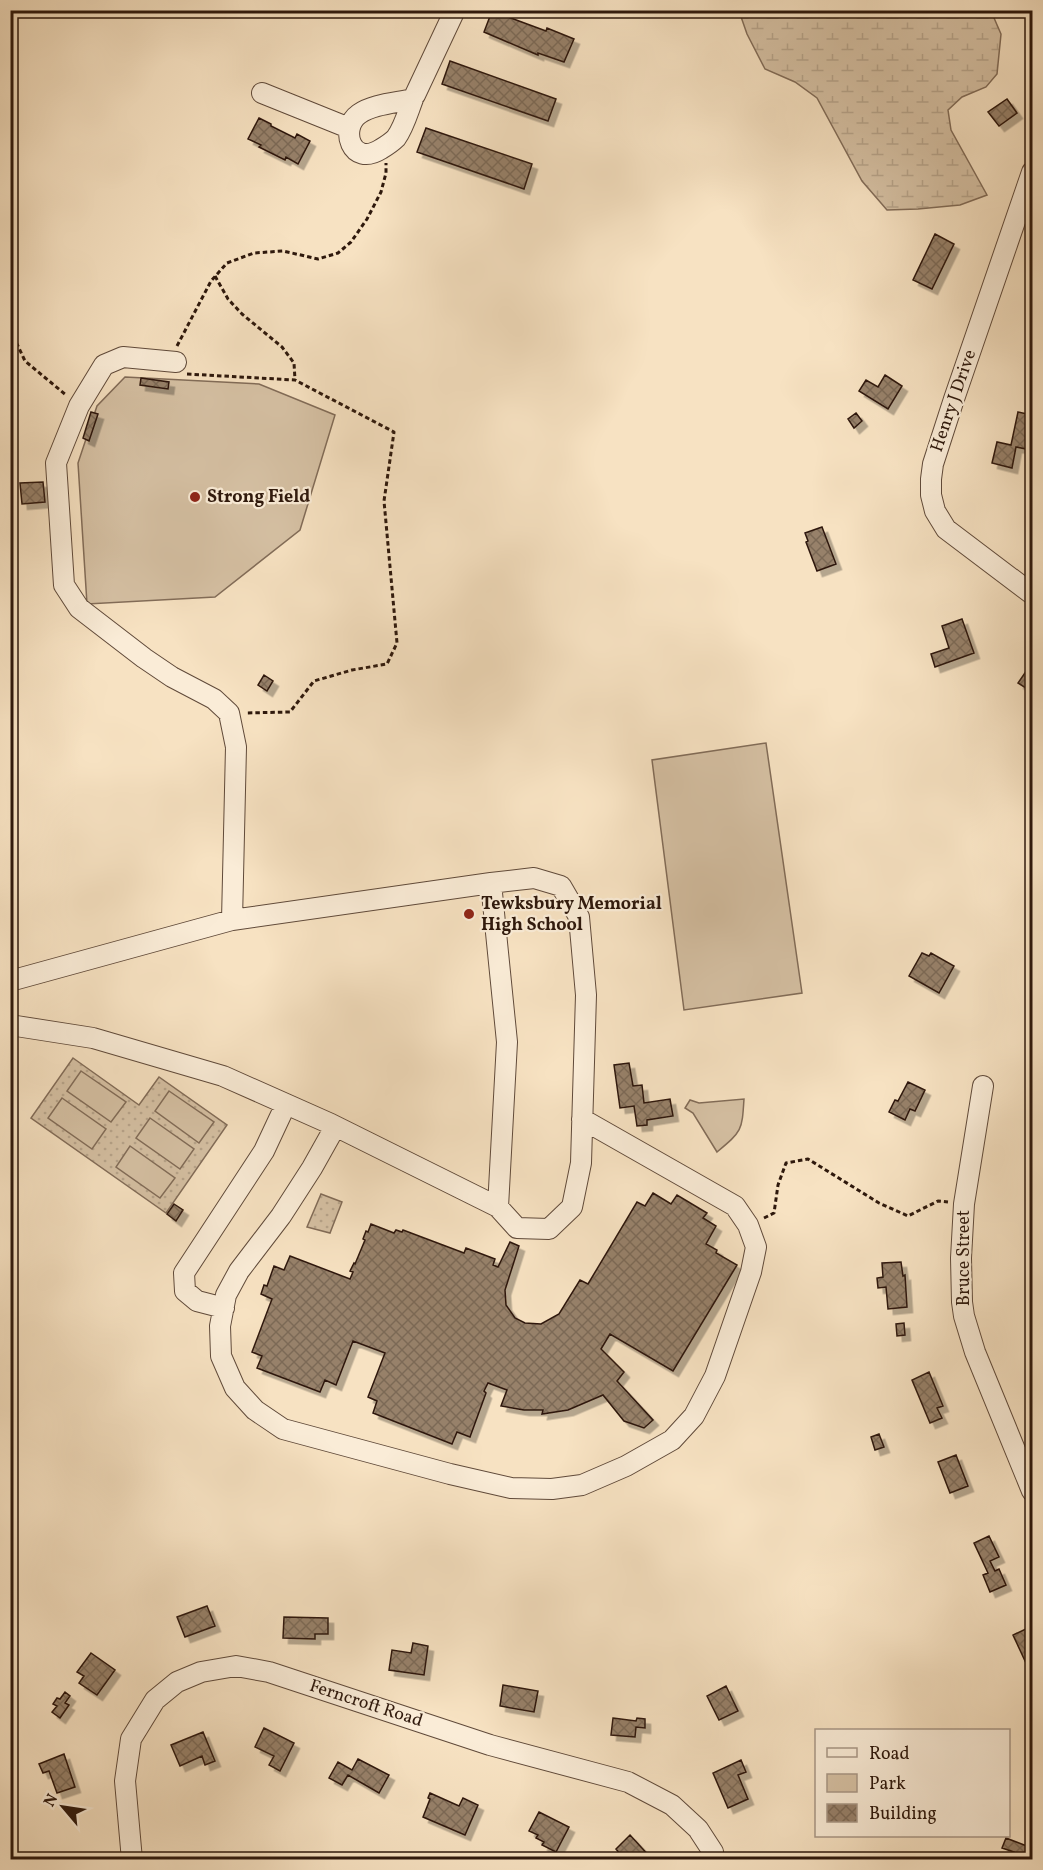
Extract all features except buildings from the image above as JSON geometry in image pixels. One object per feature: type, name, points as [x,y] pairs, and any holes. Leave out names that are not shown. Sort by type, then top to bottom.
[{"type":"street","points":[[415,95],[455,10]]},
{"type":"street","points":[[262,93],[349,128]]},
{"type":"street","points":[[413,99],[401,129],[387,145],[375,153],[361,155],[355,150],[349,135],[349,128],[358,114],[373,108],[413,99]]},
{"type":"street","name":"Henry J Drive","points":[[1032,172],[954,399],[933,464],[931,478],[931,495],[935,511],[946,529],[1032,594]]},
{"type":"street","points":[[173,362],[123,357],[104,365],[79,406],[56,463],[64,585],[78,608],[144,658],[172,677],[214,699],[229,713],[236,747],[232,920]]},
{"type":"street","points":[[10,981],[232,920],[534,878],[561,886],[579,917],[586,995],[581,1163],[572,1208],[549,1229],[517,1228],[498,1207],[335,1127],[223,1076],[93,1038],[10,1025]]},
{"type":"street","points":[[491,883],[507,1042],[498,1207]]},
{"type":"street","name":"Bruce Street","points":[[982,1086],[964,1204],[961,1281],[964,1316],[975,1352],[1032,1491]]},
{"type":"street","points":[[224,1308],[197,1301],[185,1291],[184,1273],[264,1151],[286,1104]]},
{"type":"street","points":[[335,1127],[281,1216],[239,1271],[226,1295],[220,1326],[221,1356],[235,1388],[255,1410],[283,1429],[438,1471],[512,1488],[552,1489],[582,1485],[626,1466],[672,1440],[694,1416],[715,1376],[751,1272],[756,1247],[748,1225],[735,1206],[582,1119]]},
{"type":"street","name":"Ferncroft Road","points":[[132,1860],[125,1782],[131,1739],[155,1700],[177,1682],[201,1672],[236,1666],[268,1672],[490,1745],[628,1782],[672,1805],[698,1829],[713,1852],[714,1860]]},
{"type":"path","points":[[229,713],[290,712],[314,681],[352,670],[387,664],[397,643],[384,501],[394,432],[295,380],[188,375],[173,362],[191,317],[215,276],[227,263],[254,254],[283,251],[318,259],[338,253],[351,242],[367,219],[381,192],[386,173],[387,145]]},
{"type":"path","points":[[215,276],[228,299],[242,314],[282,347],[294,363],[295,380]]},
{"type":"path","points":[[10,329],[26,361],[79,406]]},
{"type":"path","points":[[748,1225],[774,1213],[778,1185],[786,1163],[808,1159],[879,1203],[908,1216],[938,1201],[964,1204]]},
{"type":"green space","points":[[739,11],[991,11],[1001,34],[997,74],[986,87],[962,97],[948,110],[951,130],[987,195],[960,205],[887,210],[862,181],[817,98],[795,82],[765,69],[747,34]]},
{"type":"green space","name":"Strong Field","points":[[125,377],[259,384],[335,415],[300,530],[215,597],[87,604],[78,463],[97,406]]},
{"type":"green space","points":[[766,743],[802,993],[684,1010],[652,760]]},
{"type":"green space","points":[[73,1058],[139,1105],[159,1077],[227,1125],[166,1213],[31,1118]]},
{"type":"green space","points":[[81,1071],[126,1102],[111,1122],[67,1091]]},
{"type":"green space","points":[[169,1091],[214,1122],[199,1143],[155,1111]]},
{"type":"green space","points":[[62,1098],[106,1129],[92,1149],[48,1118]]},
{"type":"green space","points":[[744,1099],[739,1130],[717,1152],[693,1113],[685,1108],[690,1100],[699,1103]]},
{"type":"green space","points":[[150,1118],[194,1149],[180,1169],[136,1138]]},
{"type":"green space","points":[[130,1146],[175,1178],[160,1198],[116,1167]]},
{"type":"green space","points":[[321,1194],[342,1202],[330,1233],[307,1227]]},
{"type":"place","name":"Strong Field","points":[[195,497]]},
{"type":"place","name":"Tewksbury Memorial High School","points":[[469,914]]}]
